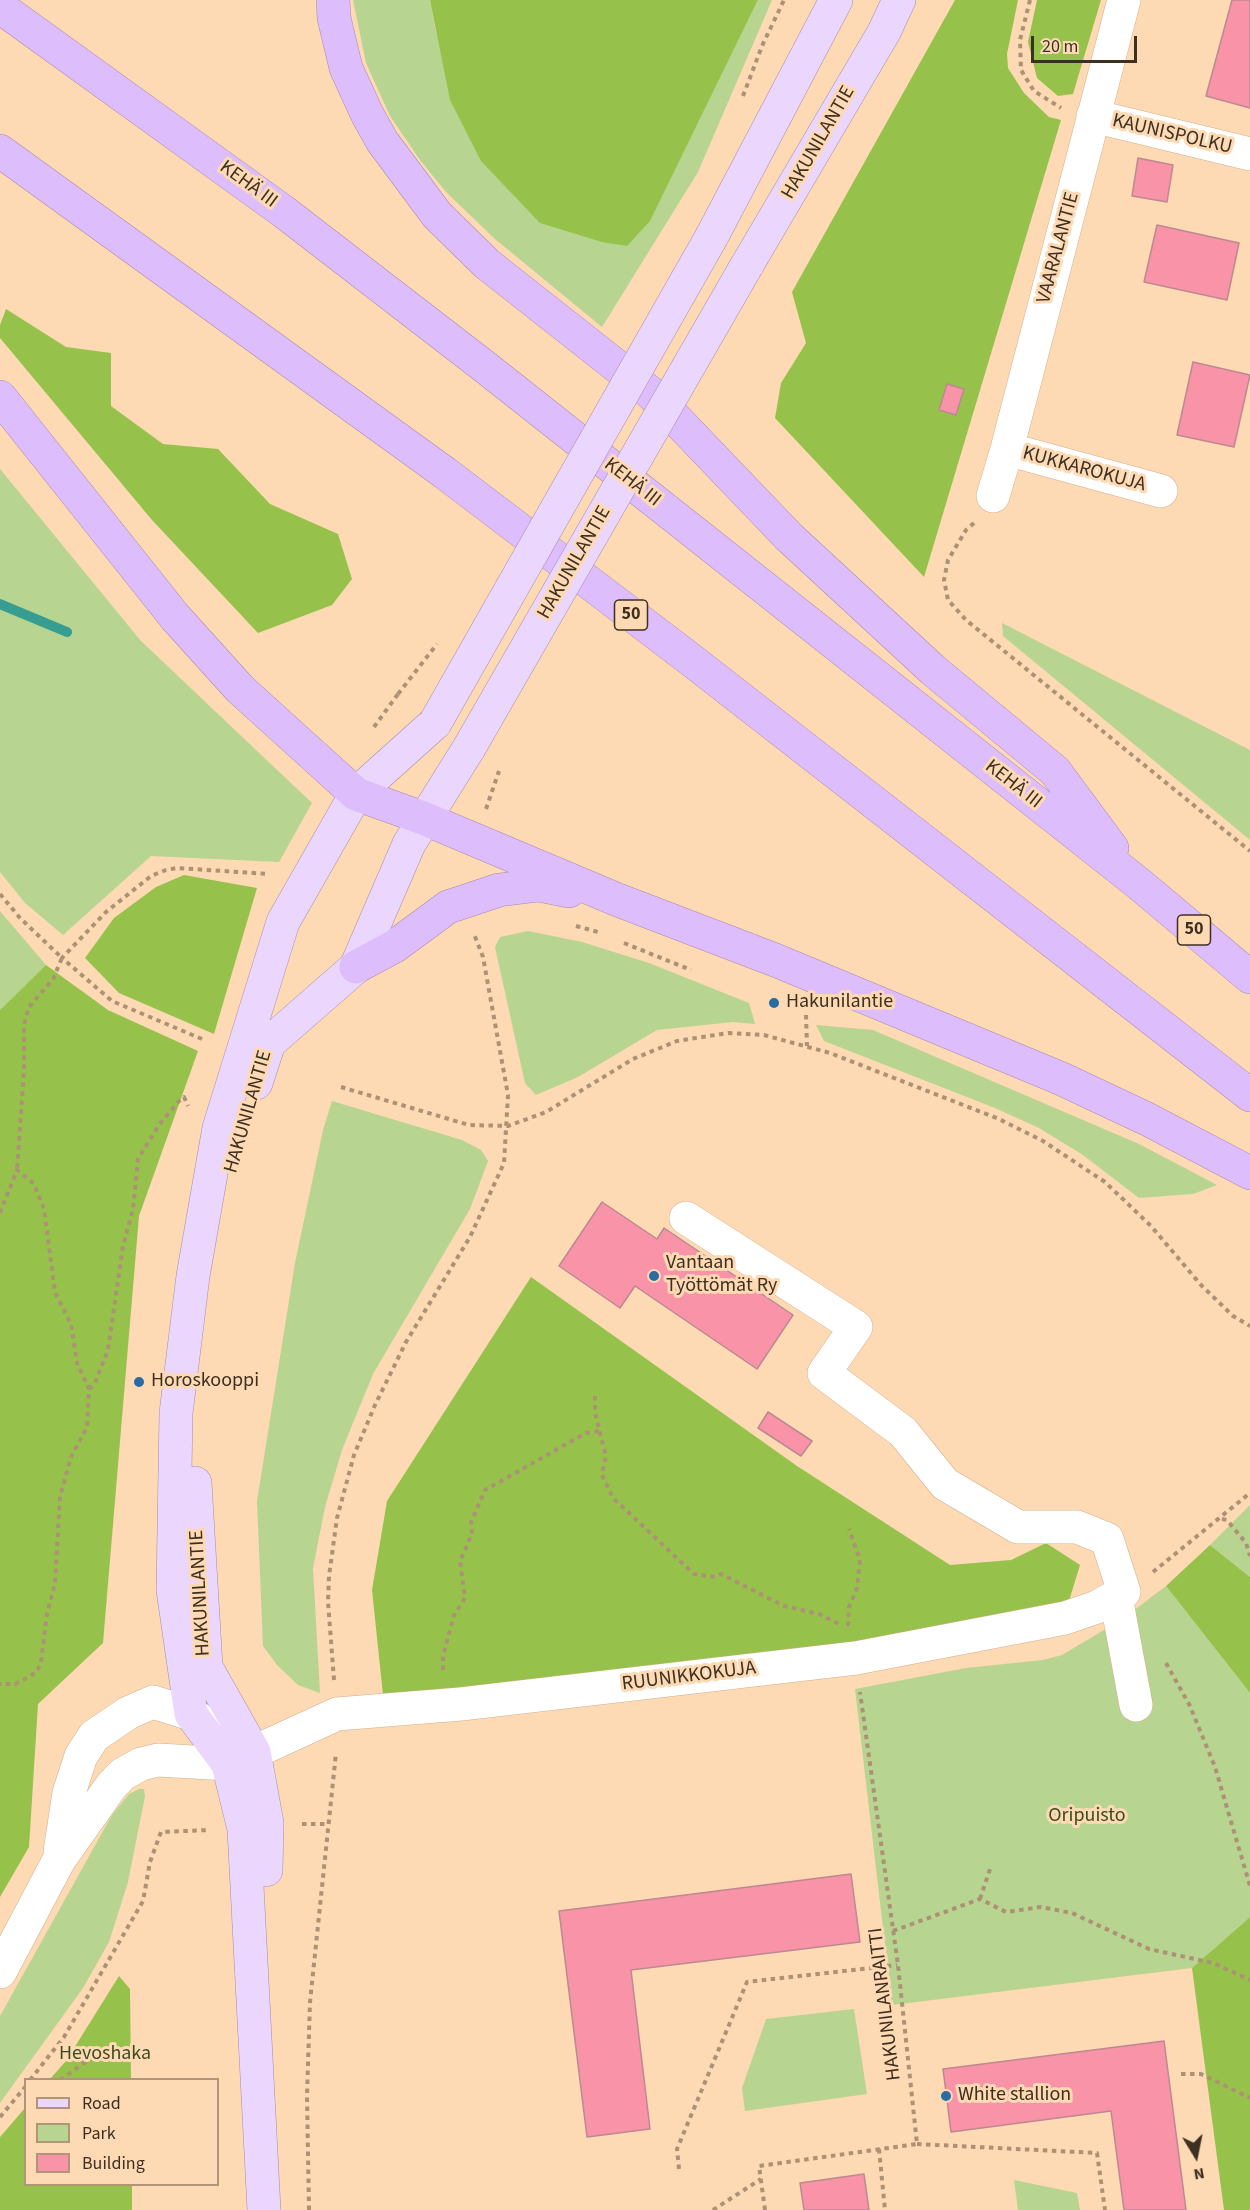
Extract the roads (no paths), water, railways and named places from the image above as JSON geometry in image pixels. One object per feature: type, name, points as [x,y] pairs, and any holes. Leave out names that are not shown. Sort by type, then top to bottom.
[{"type":"highway","points":[[333,0],[334,18],[346,68],[367,114],[382,141],[437,214],[487,264],[652,394],[797,545],[933,670],[1055,771],[1138,883]]},
{"type":"highway","name":"KEHÄ III","points":[[0,7],[284,212],[1138,883],[1250,977]]},
{"type":"highway","name":"50","points":[[0,151],[445,472],[1250,1095]]},
{"type":"highway","points":[[0,397],[182,625],[240,689],[356,794],[423,818],[618,900],[775,960],[1062,1079],[1250,1173]]},
{"type":"highway","points":[[356,967],[394,946],[448,907],[499,890],[538,885],[618,900]]},
{"type":"main road","name":"HAKUNILANTIE","points":[[191,1714],[173,1590],[176,1413],[193,1276],[219,1128],[283,922],[356,794],[435,723],[712,236],[836,0]]},
{"type":"main road","name":"HAKUNILANTIE","points":[[264,2210],[260,2139],[267,1823],[206,1668],[195,1487],[201,1382],[232,1160],[269,1043],[356,967],[408,844],[469,748],[884,32],[899,0]]},
{"type":"street","name":"VAARALANTIE","points":[[993,496],[1007,449],[1078,113],[1124,0]]},
{"type":"street","name":"KAUNISPOLKU","points":[[1078,113],[1250,154]]},
{"type":"street","name":"KUKKAROKUJA","points":[[1007,449],[1161,491]]},
{"type":"street","points":[[686,1218],[856,1327],[824,1373],[903,1432],[945,1484],[1018,1527],[1077,1527],[1107,1539],[1120,1595],[1136,1705]]},
{"type":"street","name":"RUUNIKKOKUJA","points":[[241,1758],[337,1714],[442,1706],[856,1658],[1065,1618],[1120,1595]]},
{"type":"street","points":[[59,1860],[69,1793],[81,1756],[94,1736],[128,1713],[153,1702],[191,1714],[241,1758]]},
{"type":"street","points":[[0,1972],[59,1860],[112,1785],[123,1774],[141,1764],[158,1760],[241,1758]]},
{"type":"waterway","points":[[0,604],[67,632]]},
{"type":"place","name":"Hakunilantie","points":[[774,1003]]},
{"type":"place","name":"Vantaan Työttömät Ry","points":[[654,1276]]},
{"type":"place","name":"Horoskooppi","points":[[139,1382]]},
{"type":"place","name":"White stallion","points":[[946,2096]]},
{"type":"park label","name":"Oripuisto","points":[[1087,1817]]},
{"type":"park label","name":"Hevoshaka","points":[[105,2055]]}]
